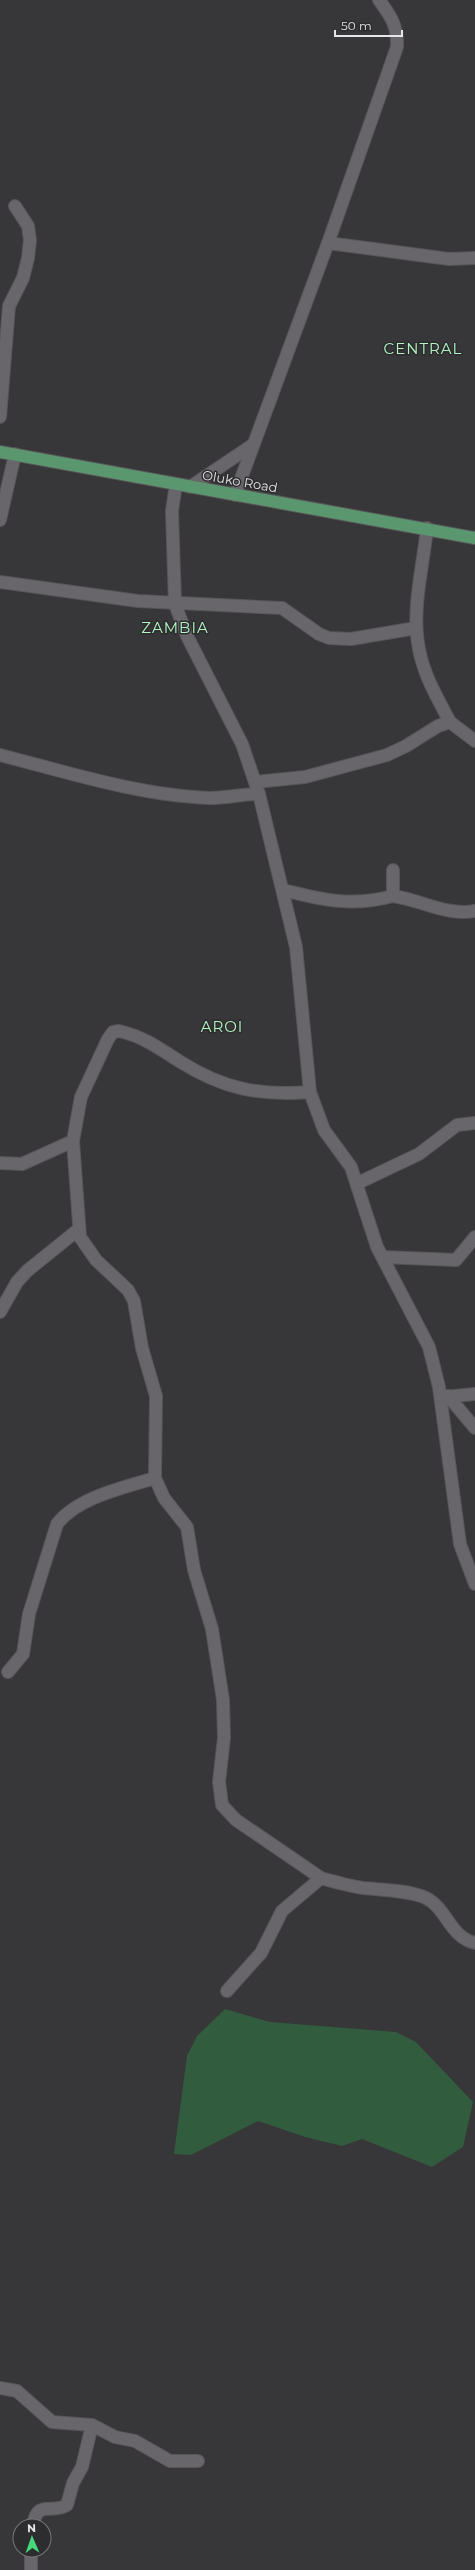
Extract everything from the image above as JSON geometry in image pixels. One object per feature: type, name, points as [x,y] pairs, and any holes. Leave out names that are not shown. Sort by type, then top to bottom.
[{"type":"main road","name":"Oluko Road","points":[[0,452],[475,538]]},
{"type":"street","points":[[235,494],[328,243],[397,47],[398,32],[393,20],[379,0]]},
{"type":"street","points":[[0,417],[9,306],[22,278],[28,258],[30,240],[28,226],[15,206]]},
{"type":"street","points":[[328,243],[449,259],[475,258]]},
{"type":"street","points":[[190,487],[252,445]]},
{"type":"street","points":[[0,520],[15,454]]},
{"type":"street","points":[[176,484],[172,511],[175,604],[187,636],[242,744],[257,788],[296,947],[310,1092],[324,1130],[339,1148],[358,1183],[372,1233],[429,1347],[444,1397],[460,1544],[475,1584]]},
{"type":"street","points":[[426,528],[416,628],[419,650],[427,677],[450,722],[475,741]]},
{"type":"street","points":[[0,582],[175,604],[282,608],[319,634],[329,638],[351,639],[416,628]]},
{"type":"street","points":[[0,755],[102,782],[208,798],[306,777],[386,755],[406,746],[438,726],[450,722]]},
{"type":"street","points":[[392,870],[393,896]]},
{"type":"street","points":[[282,890],[336,902],[358,903],[393,896],[409,899],[457,914],[475,911]]},
{"type":"street","points":[[310,1092],[265,1094],[249,1092],[198,1072],[161,1048],[118,1031],[113,1032],[108,1039],[81,1097],[73,1141],[79,1229],[83,1243],[128,1290],[134,1301],[142,1348],[156,1396],[155,1478],[164,1498],[182,1518],[187,1527],[194,1570],[212,1629],[223,1700],[224,1738],[220,1782],[222,1805],[236,1820],[321,1878],[362,1888],[391,1890],[423,1897],[439,1908],[459,1935],[475,1943]]},
{"type":"street","points":[[358,1183],[419,1154],[457,1125],[475,1123]]},
{"type":"street","points":[[0,1163],[22,1164],[73,1141]]},
{"type":"street","points":[[0,1312],[17,1282],[27,1271],[79,1229]]},
{"type":"street","points":[[383,1257],[448,1262],[456,1260],[475,1237]]},
{"type":"street","points":[[444,1397],[475,1394]]},
{"type":"street","points":[[444,1397],[475,1428]]},
{"type":"street","points":[[8,1672],[23,1654],[36,1588],[57,1524],[72,1509],[115,1491],[155,1478]]},
{"type":"street","points":[[226,1991],[261,1953],[282,1911],[321,1878]]},
{"type":"street","points":[[0,2388],[17,2391],[52,2422],[92,2425],[115,2438],[135,2441],[170,2461],[198,2461]]},
{"type":"street","points":[[35,2518],[36,2514],[41,2509],[67,2504],[73,2483],[82,2467],[92,2425]]},
{"type":"street","points":[[31,2558],[31,2570]]},
{"type":"green space","points":[[225,2009],[270,2022],[396,2032],[416,2042],[473,2102],[463,2147],[432,2167],[362,2139],[342,2146],[305,2137],[258,2121],[191,2155],[174,2154],[187,2056],[197,2036]]},
{"type":"district","name":"CENTRAL","points":[[423,348]]},
{"type":"district","name":"ZAMBIA","points":[[175,627]]},
{"type":"district","name":"AROI","points":[[222,1026]]}]
